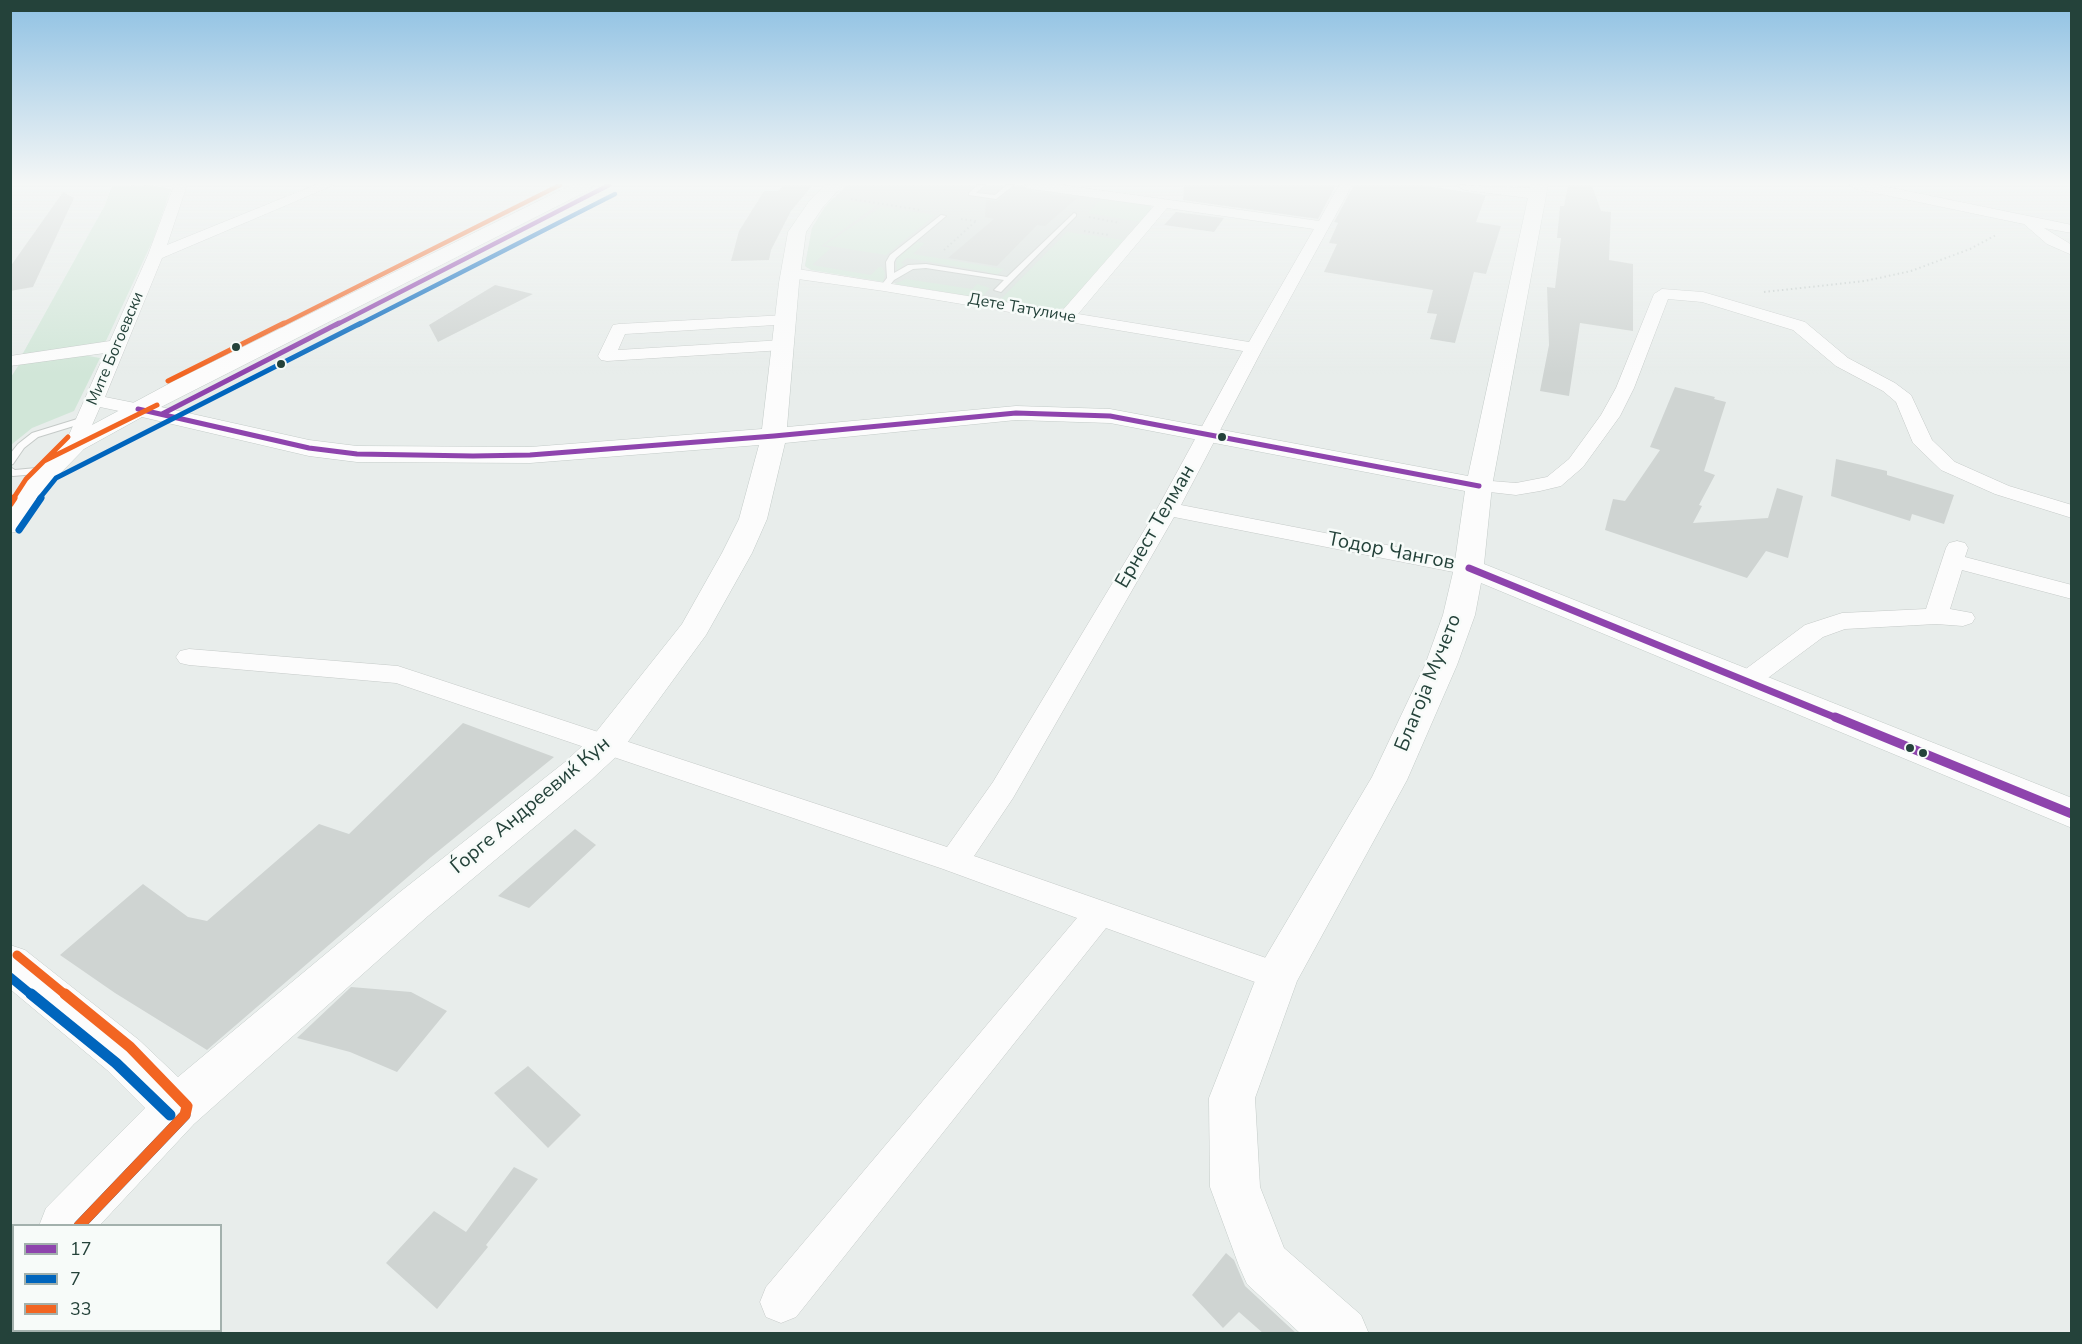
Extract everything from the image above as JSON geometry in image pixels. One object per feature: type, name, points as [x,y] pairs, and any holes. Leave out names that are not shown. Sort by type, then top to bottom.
[{"type":"street","name":"Мите Богоевски","points":[[75,444],[87,419],[103,402],[115,346],[158,248]]},
{"type":"street","points":[[156,255],[174,248]]},
{"type":"street","points":[[103,402],[145,399],[173,390],[459,248]]},
{"type":"street","points":[[10,525],[21,505],[49,470],[75,444],[150,411],[482,248]]},
{"type":"street","name":"Ѓорге Андреевиќ Кун","points":[[66,1224],[177,1108],[414,904],[606,745],[695,628],[737,553],[753,519],[774,436],[794,248]]},
{"type":"street","points":[[1067,316],[1126,248]]},
{"type":"street","name":"Ернест Телман","points":[[954,861],[1003,790],[1168,509],[1311,248]]},
{"type":"street","name":"Благоја Мучето","points":[[1342,1334],[1265,1266],[1235,1187],[1232,1098],[1277,976],[1389,780],[1441,665],[1459,615],[1469,568],[1479,486],[1526,248]]},
{"type":"street","name":"Дете Татуличе","points":[[790,273],[888,282],[1254,348]]},
{"type":"street","points":[[103,402],[309,448],[408,456],[530,455],[774,436],[1016,413],[1110,416],[1479,486],[1516,489],[1554,482],[1576,464],[1610,416],[1625,388],[1662,294],[1703,297],[1798,326],[1842,362],[1889,387],[1904,399],[1923,443],[1948,466],[2002,490],[2072,512]]},
{"type":"street","points":[[783,345],[607,356],[619,329],[786,320]]},
{"type":"street","points":[[10,361],[115,346]]},
{"type":"street","points":[[49,470],[150,411],[173,390]]},
{"type":"street","name":"Тодор Чангов","points":[[1168,509],[1469,568],[1749,680],[2072,814]]},
{"type":"street","points":[[1936,616],[1955,554],[2072,592]]},
{"type":"street","points":[[1749,680],[1814,631],[1842,621],[1936,616],[1963,618]]},
{"type":"street","points":[[189,657],[398,675],[954,861],[1277,976]]},
{"type":"street","points":[[780,1302],[1100,914]]},
{"type":"street","points":[[10,963],[123,1055],[177,1108]]},
{"type":"lane","points":[[888,282],[893,257],[904,248]]},
{"type":"lane","points":[[998,290],[1041,248]]},
{"type":"lane","points":[[888,282],[911,267],[926,266],[1009,279]]},
{"type":"lane","points":[[10,462],[21,446],[36,435],[87,419]]},
{"type":"lane","points":[[10,470],[13,473],[49,470]]},
{"type":"path","points":[[937,257],[947,248]]},
{"type":"path","points":[[1761,292],[1853,282],[1911,271],[1973,248]]},
{"type":"shaded area","points":[[808,248],[1117,248],[1058,310],[805,266]]},
{"type":"green space","points":[[81,248],[149,248],[105,343],[22,355]]},
{"type":"green space","points":[[808,248],[830,248],[812,265],[871,275],[882,267],[885,273],[883,282],[811,270],[805,266]]},
{"type":"green space","points":[[841,248],[895,248],[886,255]]},
{"type":"green space","points":[[910,248],[920,248],[913,254],[1004,269],[998,274],[984,277],[988,272],[907,258],[901,263],[904,264],[897,272],[896,259]]},
{"type":"green space","points":[[1052,248],[1117,248],[1065,308],[1051,310],[999,301]]},
{"type":"green space","points":[[906,279],[972,289],[977,284],[990,288],[981,298],[894,284]]},
{"type":"green space","points":[[77,354],[100,358],[74,411],[32,428],[11,445],[11,377],[20,363]]},
{"type":"building","points":[[24,248],[51,248],[33,287],[10,291],[10,267]]},
{"type":"building","points":[[735,248],[772,248],[769,260],[731,261]]},
{"type":"building","points":[[960,248],[1015,248],[997,266],[948,258]]},
{"type":"building","points":[[1335,248],[1494,248],[1486,274],[1474,272],[1455,343],[1430,339],[1437,314],[1427,313],[1433,290],[1324,272]]},
{"type":"building","points":[[1560,248],[1610,248],[1609,260],[1633,264],[1633,331],[1580,323],[1569,396],[1540,391],[1549,345],[1547,287],[1555,288]]},
{"type":"building","points":[[495,285],[533,294],[438,342],[429,325]]},
{"type":"building","points":[[1675,387],[1726,402],[1704,471],[1715,475],[1699,505],[1702,506],[1693,523],[1768,518],[1777,488],[1803,496],[1788,558],[1766,551],[1747,578],[1605,530],[1613,499],[1625,501],[1660,450],[1650,447]]},
{"type":"building","points":[[1836,459],[1887,471],[1887,475],[1954,495],[1944,524],[1912,514],[1910,521],[1831,496]]},
{"type":"building","points":[[463,723],[554,757],[431,857],[207,1050],[115,993],[60,955],[143,884],[188,917],[207,921],[319,824],[349,834]]},
{"type":"building","points":[[575,829],[596,845],[529,908],[498,896]]},
{"type":"building","points":[[351,987],[411,992],[447,1011],[397,1072],[350,1052],[297,1038]]},
{"type":"building","points":[[528,1066],[581,1115],[548,1148],[494,1093]]},
{"type":"building","points":[[514,1167],[538,1179],[486,1245],[488,1247],[437,1309],[386,1263],[434,1211],[466,1232]]},
{"type":"building","points":[[1226,1253],[1234,1260],[1245,1286],[1297,1334],[1264,1334],[1239,1312],[1223,1328],[1192,1295]]},
{"type":"transit line","name":"33","points":[[168,381],[435,248]]},
{"type":"transit line","name":"17","points":[[162,414],[487,248]]},
{"type":"transit line","name":"7","points":[[19,530],[30,511],[56,478],[509,248]]},
{"type":"transit line","name":"33","points":[[44,461],[157,405]]},
{"type":"transit line","name":"17","points":[[138,409],[309,448],[357,454],[473,456],[530,455],[774,436],[1016,413],[1110,416],[1479,486]]},
{"type":"transit line","name":"33","points":[[10,504],[26,479],[68,437]]},
{"type":"transit line","name":"17","points":[[1469,568],[2072,814]]},
{"type":"transit line","name":"33","points":[[17,955],[130,1047],[187,1106],[185,1115],[81,1224]]},
{"type":"transit line","name":"7","points":[[10,977],[116,1063],[170,1115]]},
{"type":"transit line","name":"7","points":[[81,1224],[185,1115]]}]
